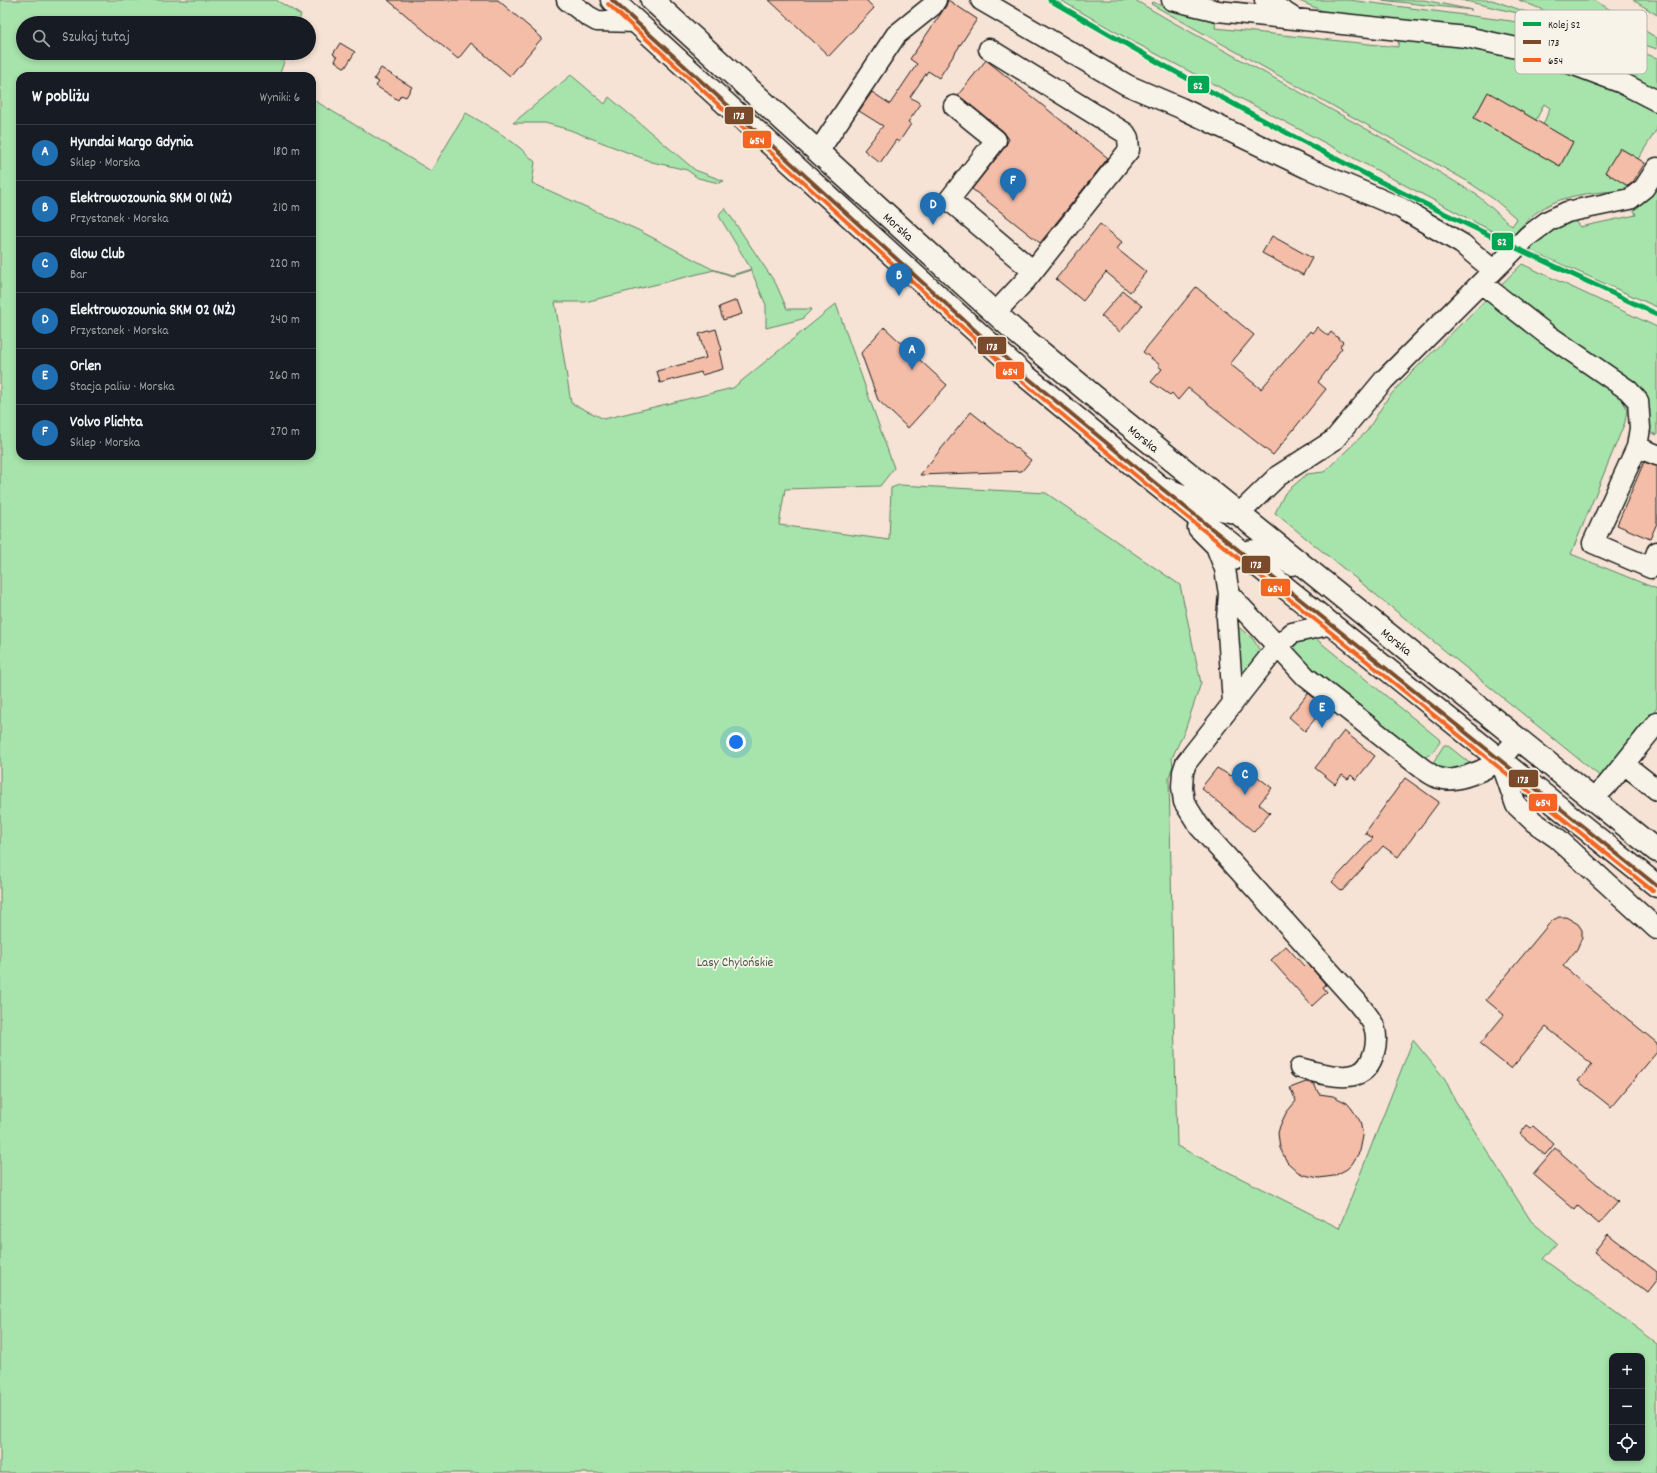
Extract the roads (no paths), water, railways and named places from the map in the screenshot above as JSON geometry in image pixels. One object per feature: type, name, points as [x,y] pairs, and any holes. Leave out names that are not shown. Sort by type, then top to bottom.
[{"type":"main road","name":"Morska","points":[[612,0],[1022,373],[1155,483],[1657,886]]},
{"type":"main road","name":"Morska","points":[[652,0],[995,313],[1119,417],[1657,851]]},
{"type":"lane","points":[[567,0],[597,21],[637,22]]},
{"type":"lane","points":[[818,152],[896,35],[932,6],[936,0]]},
{"type":"lane","points":[[981,0],[1127,85],[1181,108],[1307,168],[1401,208],[1462,244],[1487,277],[1545,333],[1628,390],[1638,401],[1640,428],[1637,447],[1593,543],[1651,568],[1657,552]]},
{"type":"lane","points":[[1172,0],[1218,11],[1466,37],[1515,48]]},
{"type":"lane","points":[[1265,0],[1295,19]]},
{"type":"lane","points":[[988,49],[1125,133],[1130,144],[1129,150],[1033,271],[995,313]]},
{"type":"lane","points":[[1598,74],[1622,83],[1657,101]]},
{"type":"lane","points":[[954,106],[996,140],[950,200],[1033,271]]},
{"type":"lane","points":[[1155,483],[1220,510],[1239,514],[1278,476],[1334,440],[1384,380],[1528,236],[1548,221],[1567,212],[1630,199],[1644,188],[1657,168]]},
{"type":"lane","points":[[854,221],[872,201]]},
{"type":"lane","points":[[1637,447],[1657,455]]},
{"type":"lane","points":[[1155,483],[1216,546],[1225,569],[1229,594],[1227,618],[1233,703]]},
{"type":"lane","points":[[1225,569],[1242,552],[1264,550],[1327,585]]},
{"type":"lane","points":[[1229,594],[1277,647],[1306,676],[1423,769],[1438,778],[1448,780],[1461,778],[1483,769],[1500,759],[1518,739]]},
{"type":"lane","points":[[1300,1068],[1321,1074],[1340,1076],[1356,1074],[1368,1066],[1376,1047],[1374,1024],[1357,1002],[1199,826],[1184,802],[1182,787],[1186,763],[1277,647],[1292,633],[1332,624]]},
{"type":"lane","points":[[1593,799],[1657,723]]},
{"type":"lane","points":[[1500,759],[1516,805],[1534,822],[1557,838],[1657,930]]},
{"type":"lane","points":[[1624,764],[1657,790]]},
{"type":"rail line","name":"S2","points":[[1050,0],[1217,95],[1344,163],[1522,251],[1657,314]]},
{"type":"place","name":"Volvo Plichta","points":[[1013,201]]},
{"type":"place","name":"Elektrowozownia SKM 02 (NŻ)","points":[[933,225]]},
{"type":"place","name":"Elektrowozownia SKM 01 (NŻ)","points":[[899,296]]},
{"type":"place","name":"Hyundai Margo Gdynia","points":[[912,370]]},
{"type":"place","name":"Orlen","points":[[1322,728]]},
{"type":"place","name":"Glow Club","points":[[1245,795]]},
{"type":"park label","name":"Lasy Chylońskie","points":[[735,961]]}]
